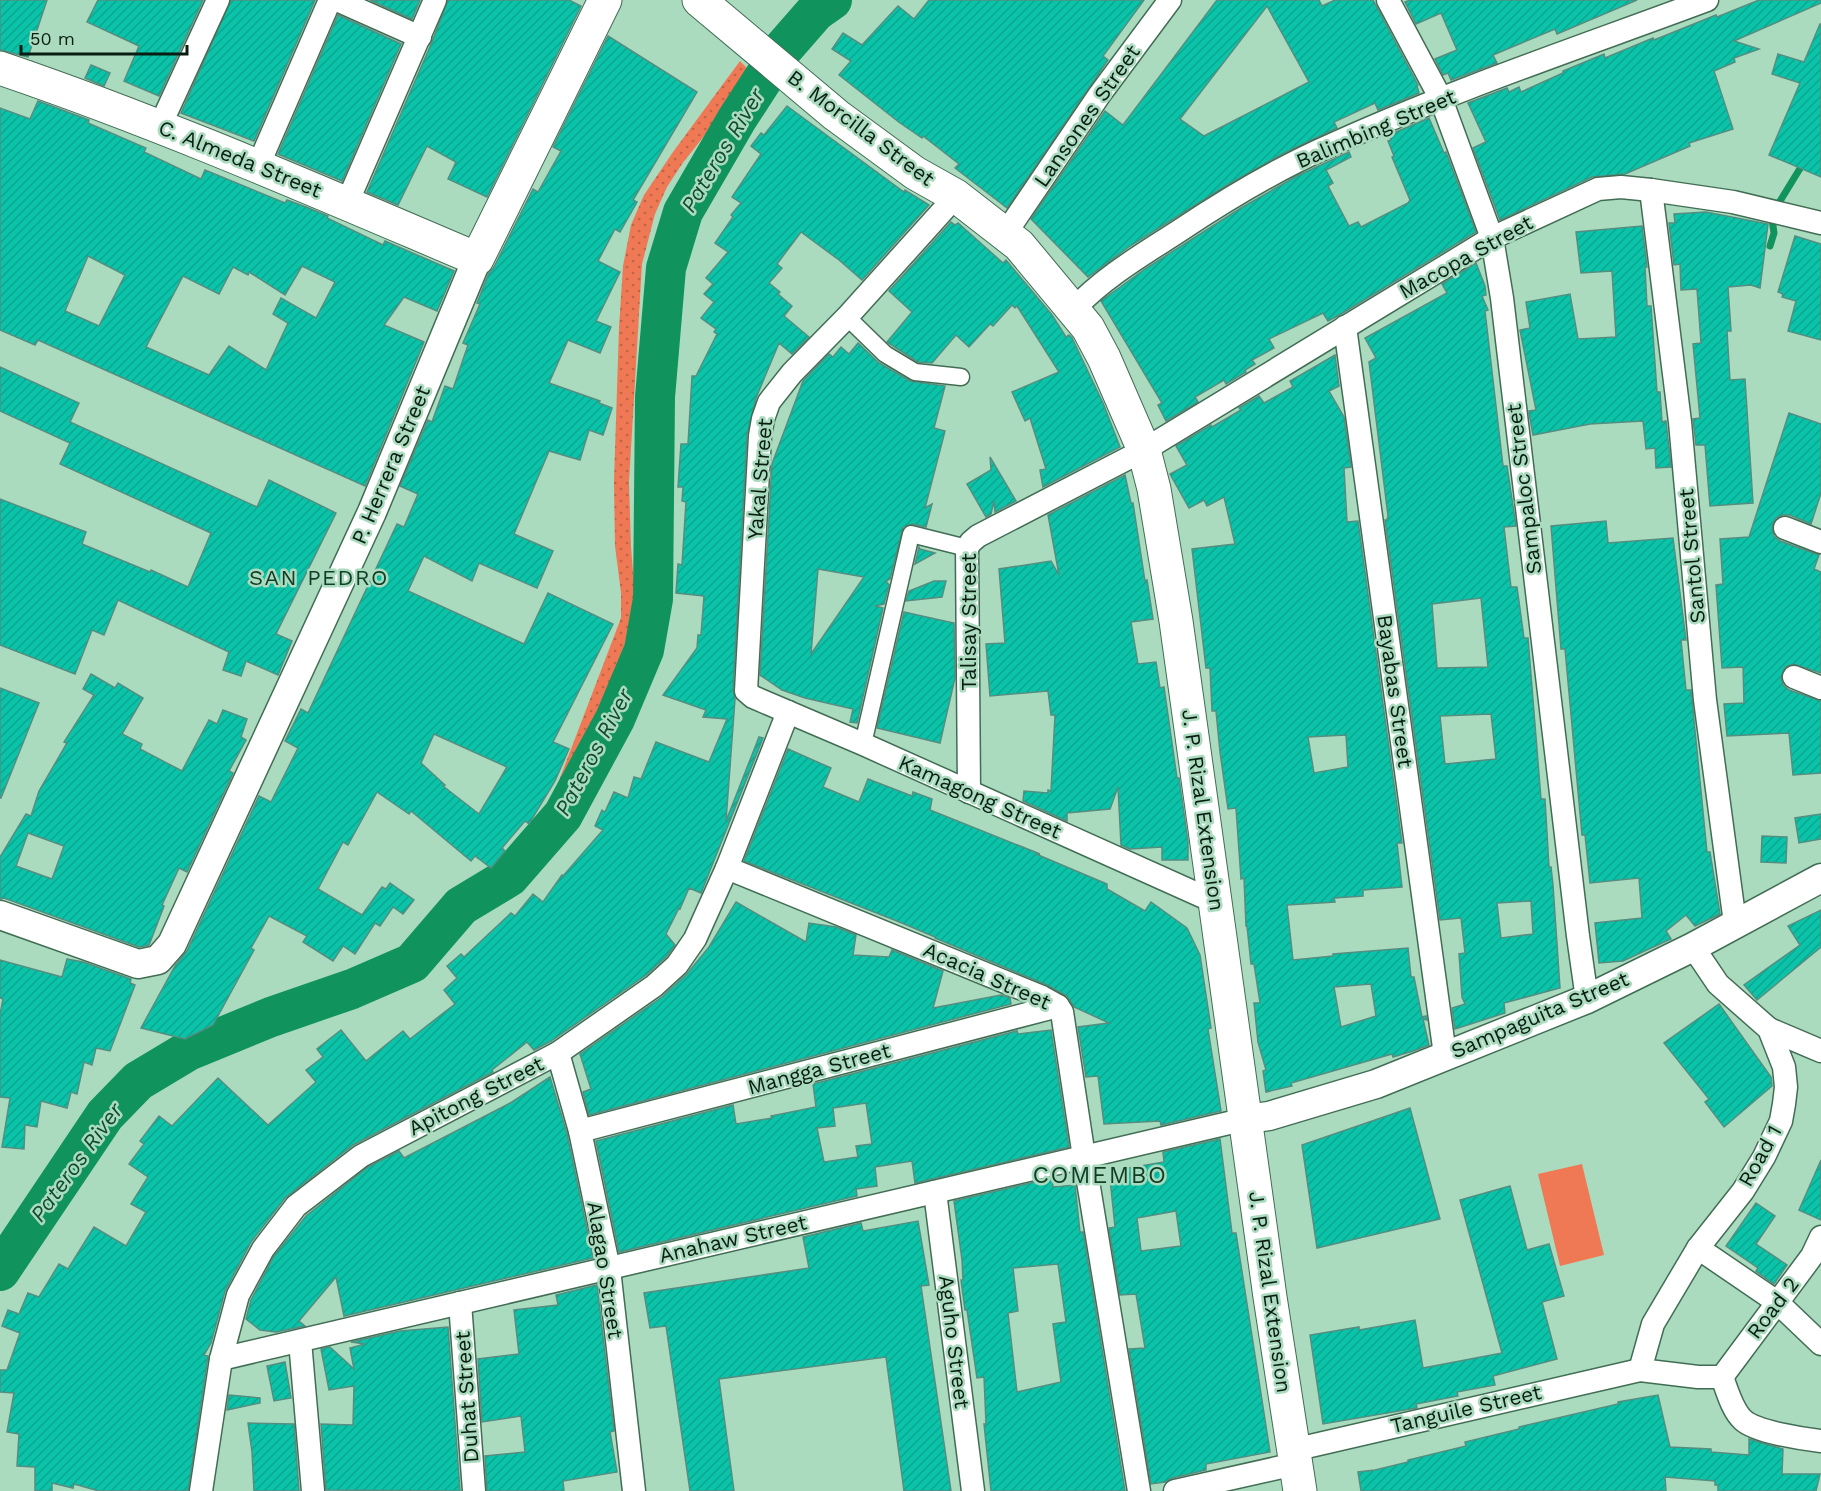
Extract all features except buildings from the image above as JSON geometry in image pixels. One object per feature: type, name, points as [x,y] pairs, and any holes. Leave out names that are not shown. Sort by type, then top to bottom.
[{"type":"main road","name":"P. Herrera Street","points":[[477,259],[605,0]]},
{"type":"main road","name":"B. Morcilla Street","points":[[699,0],[733,16],[915,173],[956,196]]},
{"type":"main road","name":"C. Almeda Street","points":[[0,68],[160,126],[477,259]]},
{"type":"main road","name":"J. P. Rizal Extension","points":[[956,196],[1019,245],[1074,309],[1088,328],[1104,358],[1144,450],[1154,489],[1176,621],[1296,1468]]},
{"type":"street","points":[[160,126],[218,0]]},
{"type":"street","points":[[258,166],[330,0]]},
{"type":"street","points":[[337,0],[420,37]]},
{"type":"street","points":[[347,203],[435,0]]},
{"type":"street","name":"Lansones Street","points":[[1005,234],[1100,94],[1170,0]]},
{"type":"street","name":"Sampaloc Street","points":[[1388,0],[1442,99],[1492,238],[1502,298],[1587,999]]},
{"type":"street","name":"Balimbing Street","points":[[1074,309],[1118,270],[1235,194],[1328,146],[1442,99],[1707,0]]},
{"type":"street","name":"Macopa Street","points":[[1144,450],[1492,238],[1598,189],[1621,187],[1733,202],[1821,223]]},
{"type":"street","name":"Santol Street","points":[[1650,190],[1680,422],[1705,700],[1735,923]]},
{"type":"street","name":"Yakal Street","points":[[746,691],[762,418],[770,402],[792,373],[847,317],[956,196]]},
{"type":"street","name":"P. Herrera Street","points":[[0,915],[138,964],[158,960],[172,944],[372,512],[477,259]]},
{"type":"street","points":[[847,317],[885,354],[915,372],[961,377]]},
{"type":"street","name":"Bayabas Street","points":[[1345,327],[1445,1055]]},
{"type":"street","name":"Talisay Street","points":[[969,792],[967,548],[978,536],[1144,450]]},
{"type":"street","points":[[1785,528],[1821,542]]},
{"type":"street","points":[[863,744],[911,534],[967,548]]},
{"type":"street","points":[[1794,677],[1821,688]]},
{"type":"street","name":"Kamagong Street","points":[[746,691],[753,698],[863,744],[1215,902]]},
{"type":"street","name":"Apitong Street","points":[[201,1491],[221,1359],[238,1295],[263,1249],[296,1206],[361,1156],[558,1053],[654,986],[677,965],[695,939],[728,868],[788,712]]},
{"type":"street","name":"Acacia Street","points":[[728,868],[1042,997],[1058,1006],[1064,1016],[1084,1158],[1139,1491]]},
{"type":"street","name":"Sampaguita Street","points":[[1246,1119],[1269,1116],[1376,1084],[1587,999],[1693,947],[1821,878]]},
{"type":"street","name":"Road 1","points":[[1640,1370],[1653,1324],[1698,1248],[1743,1191],[1764,1157],[1781,1121],[1786,1087],[1784,1066],[1769,1029],[1719,984],[1693,947]]},
{"type":"street","name":"Mangga Street","points":[[580,1131],[1058,1006]]},
{"type":"street","points":[[1769,1029],[1821,1051]]},
{"type":"street","name":"Alagao Street","points":[[558,1053],[580,1131],[609,1269],[634,1491]]},
{"type":"street","name":"Anahaw Street","points":[[221,1359],[1246,1119]]},
{"type":"street","name":"Aguho Street","points":[[935,1192],[974,1491]]},
{"type":"street","points":[[1698,1248],[1777,1302],[1821,1344]]},
{"type":"street","name":"Road 2","points":[[1722,1377],[1818,1250]]},
{"type":"street","name":"Duhat Street","points":[[460,1304],[474,1491]]},
{"type":"street","points":[[300,1341],[313,1491]]},
{"type":"street","name":"Tanguile Street","points":[[1175,1491],[1296,1468],[1640,1370],[1698,1377],[1722,1377]]},
{"type":"street","points":[[1722,1377],[1743,1421],[1765,1430],[1801,1439],[1821,1441]]},
{"type":"shaded area","points":[[740,61],[753,74],[682,164],[667,187],[655,214],[642,264],[629,482],[631,547],[638,632],[565,796],[555,791],[621,618],[621,593],[615,546],[614,481],[623,266],[631,225],[644,195]]},
{"type":"shaded area","points":[[1582,1164],[1604,1255],[1560,1266],[1538,1174]]},
{"type":"waterway","name":"Pateros River","points":[[0,1271],[105,1115],[138,1081],[188,1051],[271,1017],[352,989],[412,963],[461,906],[509,877],[563,815],[615,719],[644,650],[653,599],[655,397],[666,268],[683,212],[737,119],[781,51],[815,12],[832,0]]},
{"type":"waterway","points":[[1777,206],[1804,162]]},
{"type":"waterway","points":[[1770,246],[1774,233],[1772,219]]},
{"type":"district","name":"SAN PEDRO","points":[[319,577]]},
{"type":"district","name":"COMEMBO","points":[[1100,1175]]}]
